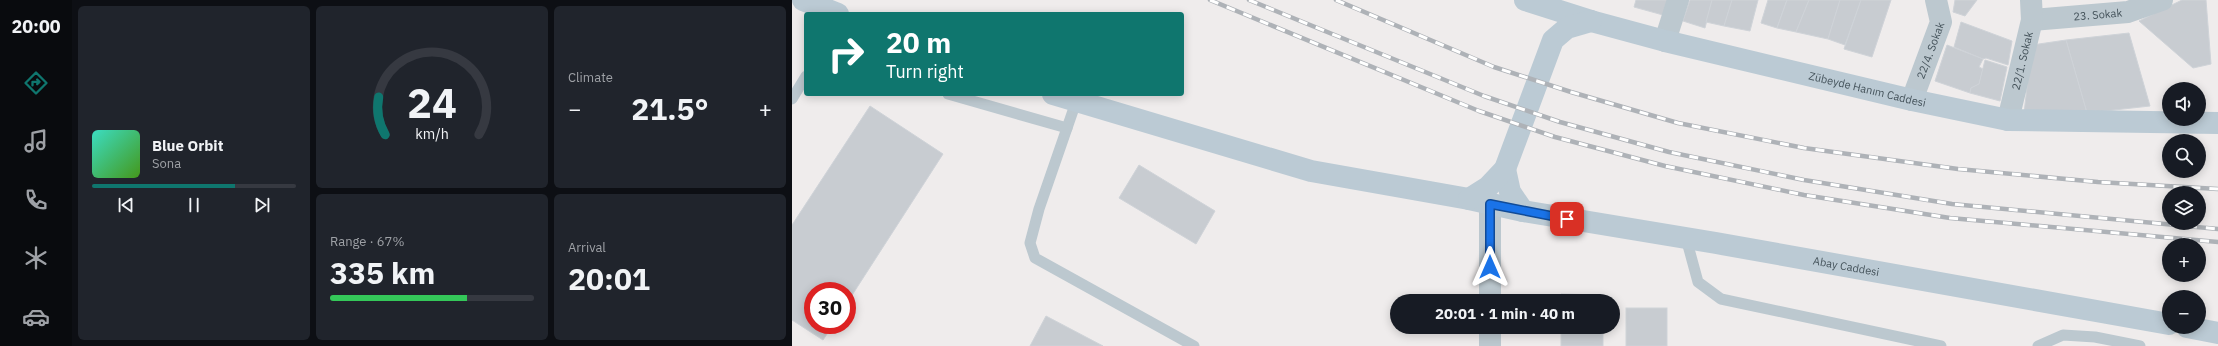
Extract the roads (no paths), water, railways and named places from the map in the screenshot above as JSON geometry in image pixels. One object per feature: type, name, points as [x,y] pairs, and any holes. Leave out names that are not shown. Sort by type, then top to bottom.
[{"type":"main road","points":[[803,0],[833,12]]},
{"type":"main road","points":[[1526,0],[1543,17],[1553,40]]},
{"type":"main road","name":"Zübeyde Hanım Caddesi","points":[[1526,0],[1568,7],[1591,21],[1664,41],[1912,100],[2008,120],[2218,123]]},
{"type":"main road","points":[[1480,201],[1488,187],[1505,169],[1553,40],[1567,28],[1591,21]]},
{"type":"main road","name":"Abay Caddesi","points":[[1059,96],[1312,171],[1480,201],[1523,211],[1686,238],[2162,323]]},
{"type":"main road","points":[[1505,169],[1510,192],[1523,211]]},
{"type":"street","points":[[1664,41],[1678,0]]},
{"type":"street","name":"22/4. Sokak","points":[[1912,100],[1941,22],[1936,0]]},
{"type":"street","name":"23. Sokak","points":[[2031,10],[2128,12],[2162,0]]},
{"type":"street","name":"22/1. Sokak","points":[[2008,120],[2031,10]]},
{"type":"street","points":[[1480,201],[1489,294]]},
{"type":"street","points":[[1490,334],[1490,346]]},
{"type":"lane","points":[[792,99],[804,79]]},
{"type":"lane","points":[[955,96],[1067,128]]},
{"type":"lane","points":[[1076,102],[1039,209],[1030,243],[1032,253],[1035,258],[1194,346]]},
{"type":"lane","points":[[1686,238],[1698,282],[1721,299],[1941,346]]},
{"type":"lane","points":[[2038,346],[2063,335],[2095,337],[2140,346]]},
{"type":"railway","points":[[1210,0],[1479,111],[1555,137],[1665,166],[1804,195],[1950,218],[2218,242]]},
{"type":"railway","points":[[1249,0],[1484,96],[1560,122],[1669,152],[1804,180],[1952,204],[2218,229]]},
{"type":"railway","points":[[1336,0],[1494,67],[1571,92],[1678,123],[1804,148],[1958,169],[2098,182],[2218,189]]}]
